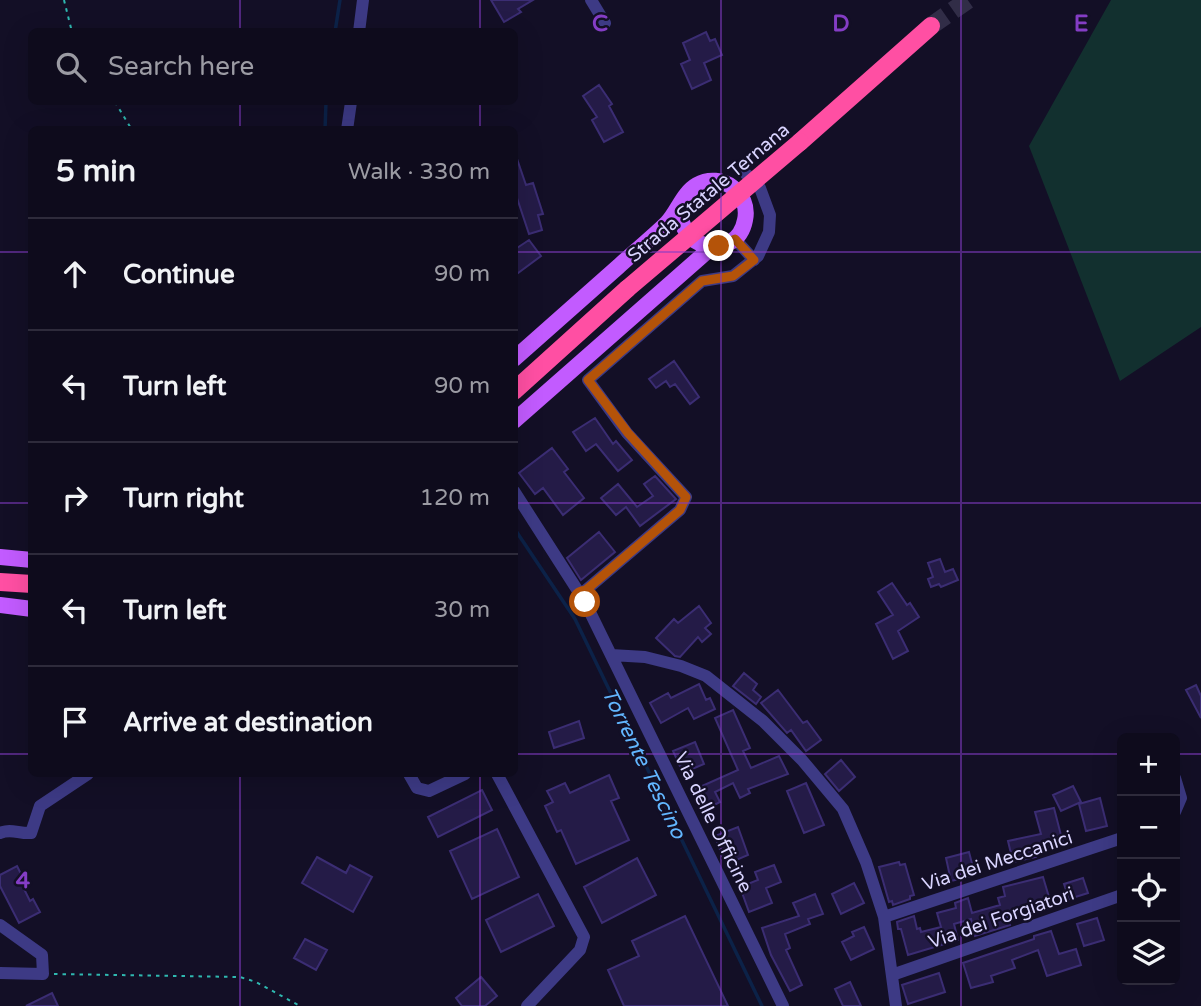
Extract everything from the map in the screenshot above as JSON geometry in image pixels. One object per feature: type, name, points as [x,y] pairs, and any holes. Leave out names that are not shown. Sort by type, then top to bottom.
[{"type":"highway","name":"Strada Statale Ternana","points":[[518,388],[627,289],[800,142],[930,26]]},
{"type":"highway","points":[[0,582],[28,584]]},
{"type":"main road","points":[[518,355],[668,222],[692,188],[703,182],[729,184],[741,196],[746,212],[744,226],[735,239],[724,245],[712,247],[697,242],[685,231],[681,219],[682,203]]},
{"type":"main road","points":[[518,417],[712,247]]},
{"type":"main road","points":[[0,557],[28,560]]},
{"type":"main road","points":[[0,605],[28,608]]},
{"type":"street","points":[[360,28],[363,0]]},
{"type":"street","points":[[591,0],[605,23]]},
{"type":"street","points":[[348,126],[351,105]]},
{"type":"street","points":[[580,595],[680,510],[686,497],[628,433],[588,380],[702,281],[733,276],[754,260],[765,243],[770,215],[760,188],[743,170]]},
{"type":"street","points":[[735,239],[754,260]]},
{"type":"street","name":"Via delle Officine","points":[[518,497],[580,595],[783,1006]]},
{"type":"street","points":[[611,655],[645,656],[681,666],[706,677],[763,721],[803,760],[843,809],[866,862],[884,917],[895,1006]]},
{"type":"street","points":[[0,833],[12,830],[31,833],[40,806],[84,777]]},
{"type":"street","points":[[411,777],[418,788],[429,791],[459,777]]},
{"type":"street","points":[[500,777],[584,937],[580,950],[527,1006]]},
{"type":"street","name":"Via dei Meccanici","points":[[884,917],[1117,840]]},
{"type":"street","name":"Via dei Forgiatori","points":[[891,975],[1117,897]]},
{"type":"street","points":[[0,925],[42,956],[43,974],[0,973]]},
{"type":"path","points":[[64,0],[71,28]]},
{"type":"path","points":[[117,105],[130,126]]},
{"type":"path","points":[[43,974],[240,977],[256,982],[300,1006]]},
{"type":"green space","points":[[1111,0],[1201,0],[1201,327],[1120,381],[1029,146]]},
{"type":"building","points":[[491,0],[533,0],[518,9],[521,12],[504,22]]},
{"type":"building","points":[[706,32],[710,41],[715,39],[722,55],[704,63],[711,80],[692,89],[681,64],[690,60],[683,43]]},
{"type":"building","points":[[599,85],[612,104],[609,106],[623,132],[604,142],[592,120],[597,117],[583,96]]},
{"type":"building","points":[[518,162],[526,185],[533,183],[543,214],[538,215],[542,230],[529,234],[518,201]]},
{"type":"building","points":[[529,240],[541,256],[518,273],[518,247]]},
{"type":"building","points":[[674,361],[699,397],[690,404],[675,384],[670,387],[666,381],[656,388],[649,379]]},
{"type":"building","points":[[595,418],[613,444],[616,441],[632,460],[618,471],[596,444],[586,451],[573,432]]},
{"type":"building","points":[[552,448],[568,469],[564,472],[584,498],[563,515],[543,488],[535,494],[519,473]]},
{"type":"building","points":[[655,476],[676,499],[640,526],[626,507],[616,515],[601,498],[618,484],[637,507],[653,496],[644,484]]},
{"type":"building","points":[[599,532],[615,552],[581,580],[567,558]]},
{"type":"building","points":[[940,559],[945,572],[953,569],[958,580],[941,587],[939,584],[931,587],[928,579],[933,577],[928,563]]},
{"type":"building","points":[[892,583],[919,617],[898,631],[908,651],[893,659],[876,624],[893,615],[878,592]]},
{"type":"building","points":[[699,606],[711,623],[705,628],[711,634],[702,642],[698,637],[680,657],[675,656],[656,638],[674,619],[678,623]]},
{"type":"building","points":[[744,673],[757,684],[753,690],[761,697],[756,704],[733,686]]},
{"type":"building","points":[[699,684],[706,700],[710,698],[715,709],[694,719],[688,708],[661,723],[650,703],[668,693],[671,698]]},
{"type":"building","points":[[1196,685],[1201,696],[1201,718],[1186,690]]},
{"type":"building","points":[[778,690],[803,723],[807,721],[821,740],[806,751],[791,730],[787,733],[761,703]]},
{"type":"building","points":[[733,710],[750,748],[743,751],[751,768],[779,756],[788,774],[748,789],[750,793],[740,798],[733,783],[715,792],[720,802],[703,811],[693,790],[738,770],[715,718]]},
{"type":"building","points":[[579,721],[584,738],[554,748],[549,732]]},
{"type":"building","points":[[695,742],[704,764],[683,773],[673,751]]},
{"type":"building","points":[[841,760],[855,777],[839,791],[825,774]]},
{"type":"building","points":[[609,775],[619,798],[611,801],[629,840],[576,864],[561,830],[557,832],[545,806],[553,802],[547,791],[565,783],[570,793]]},
{"type":"building","points":[[806,783],[824,825],[804,833],[787,791]]},
{"type":"building","points":[[1073,786],[1081,802],[1061,811],[1053,795]]},
{"type":"building","points":[[482,790],[492,810],[438,837],[428,817]]},
{"type":"building","points":[[1100,798],[1107,826],[1086,831],[1079,804]]},
{"type":"building","points":[[1054,808],[1063,843],[1035,851],[1036,857],[1013,862],[1008,841],[1041,834],[1035,812]]},
{"type":"building","points":[[738,827],[748,855],[734,861],[732,855],[723,858],[715,836]]},
{"type":"building","points":[[497,829],[519,877],[472,899],[450,851]]},
{"type":"building","points":[[969,852],[975,875],[951,881],[946,858]]},
{"type":"building","points":[[317,857],[346,873],[350,865],[372,877],[353,912],[302,883]]},
{"type":"building","points":[[637,858],[656,895],[602,923],[584,887]]},
{"type":"building","points":[[899,862],[900,865],[905,864],[914,895],[893,905],[892,901],[889,902],[879,867]]},
{"type":"building","points":[[774,865],[781,882],[766,888],[772,903],[749,912],[740,887],[758,880],[755,872]]},
{"type":"building","points":[[17,866],[24,880],[21,883],[30,901],[33,899],[40,912],[19,923],[0,886],[0,875]]},
{"type":"building","points":[[1043,877],[1052,907],[1032,914],[1030,907],[1006,914],[1010,925],[975,936],[971,919],[954,924],[958,940],[908,955],[897,922],[914,916],[917,929],[920,928],[921,932],[941,927],[937,913],[956,908],[955,903],[968,898],[972,913],[1000,905],[998,898],[1005,896],[1003,887]]},
{"type":"building","points":[[1083,878],[1088,893],[1069,899],[1064,884]]},
{"type":"building","points":[[854,883],[864,903],[841,914],[832,894]]},
{"type":"building","points":[[538,894],[554,926],[501,952],[486,920]]},
{"type":"building","points":[[815,894],[823,914],[808,919],[810,924],[785,934],[790,948],[786,950],[802,985],[790,991],[771,955],[762,928],[799,916],[793,903]]},
{"type":"building","points":[[685,916],[728,1006],[624,1006],[608,970],[639,956],[632,941]]},
{"type":"building","points":[[1097,918],[1104,940],[1084,946],[1077,924]]},
{"type":"building","points":[[864,927],[874,949],[851,960],[842,942],[854,936],[852,932]]},
{"type":"building","points":[[1051,931],[1059,954],[1076,949],[1081,965],[1047,976],[1038,950],[1012,960],[1015,968],[991,976],[993,982],[971,988],[963,963]]},
{"type":"building","points":[[305,939],[327,950],[316,970],[294,958]]},
{"type":"building","points":[[939,973],[945,992],[908,1004],[902,985]]},
{"type":"building","points":[[481,977],[497,996],[485,1006],[462,1006],[456,998]]},
{"type":"building","points":[[850,982],[861,1006],[843,1006],[835,989]]},
{"type":"building","points":[[52,993],[58,1006],[26,1006]]},
{"type":"waterway","name":"Torrente Tescino","points":[[336,28],[340,0]]},
{"type":"waterway","name":"Torrente Tescino","points":[[325,126],[326,105]]},
{"type":"waterway","name":"Torrente Tescino","points":[[518,534],[575,619],[762,1006]]},
{"type":"tunnel","points":[[931,26],[968,0]]},
{"type":"route","points":[[585,602],[580,595],[680,510],[686,497],[628,433],[588,380],[702,281],[733,276],[754,260],[735,239],[719,246]]}]
